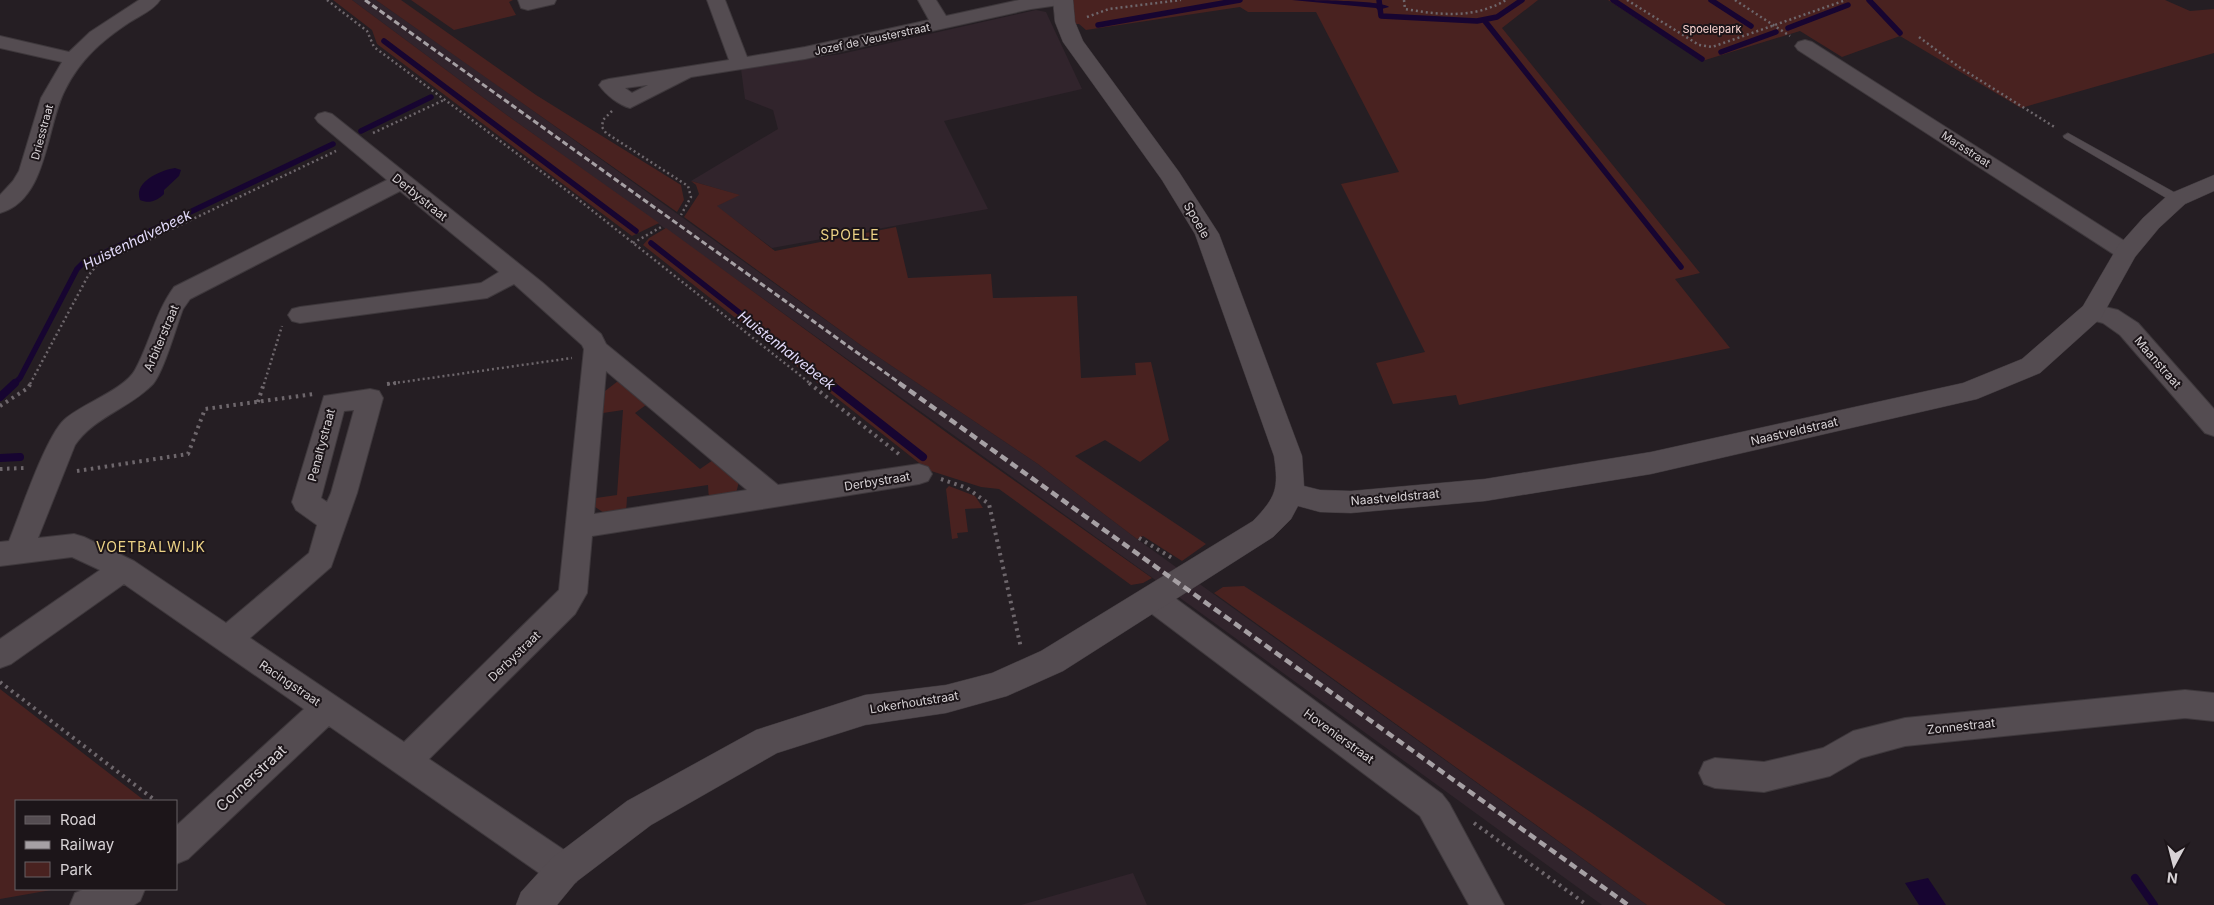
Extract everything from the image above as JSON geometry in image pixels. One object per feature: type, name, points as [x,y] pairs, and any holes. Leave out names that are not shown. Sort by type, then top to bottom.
[{"type":"street","name":"Driesstraat","points":[[0,206],[18,191],[35,161],[51,97],[73,59],[91,42],[151,0]]},
{"type":"street","points":[[527,0],[528,4],[547,0]]},
{"type":"street","points":[[716,0],[740,64]]},
{"type":"street","points":[[927,0],[942,24]]},
{"type":"street","name":"Jozef de Veusterstraat","points":[[685,73],[630,102],[609,85],[806,53],[1031,3],[1062,7]]},
{"type":"street","name":"Spoele","points":[[1062,7],[1077,49],[1171,177],[1207,234],[1288,456],[1291,474],[1290,493]]},
{"type":"street","points":[[0,42],[73,59]]},
{"type":"street","name":"Marsstraat","points":[[1805,46],[2126,252]]},
{"type":"street","name":"Derbystraat","points":[[325,118],[400,182],[515,273],[592,340],[596,349],[775,498]]},
{"type":"street","name":"Arbiterstraat","points":[[10,553],[62,441],[73,427],[132,388],[145,376],[172,306],[182,293],[208,278],[400,182]]},
{"type":"street","name":"Naastveldstraat","points":[[1290,493],[1320,501],[1351,502],[1485,490],[1652,463],[1959,394],[2031,366],[2092,312],[2126,252],[2150,223],[2177,199],[2214,182]]},
{"type":"street","points":[[300,315],[487,290],[515,273]]},
{"type":"street","name":"Maanstraat","points":[[2092,312],[2110,316],[2129,329],[2214,426]]},
{"type":"street","name":"Derbystraat","points":[[405,762],[565,605],[573,593],[576,581],[596,349]]},
{"type":"street","name":"Derbystraat","points":[[580,528],[919,474]]},
{"type":"street","name":"Lokerhoutstraat","points":[[534,905],[564,870],[639,813],[768,741],[865,710],[946,699],[996,686],[1029,673],[1154,599],[1263,529],[1281,511],[1290,493]]},
{"type":"street","points":[[227,640],[321,559],[332,521]]},
{"type":"street","name":"Racingstraat","points":[[10,553],[74,545],[124,569],[564,870]]},
{"type":"street","points":[[0,655],[124,569]]},
{"type":"street","name":"Hovenierstraat","points":[[1154,599],[1422,797],[1438,814],[1487,905]]},
{"type":"street","name":"Zonnestraat","points":[[1715,773],[1764,777],[1830,761],[1853,746],[1905,732],[2176,705],[2214,707]]},
{"type":"street","name":"Cornerstraat","points":[[178,846],[327,708]]},
{"type":"street","points":[[87,905],[118,896],[127,890]]},
{"type":"lane","points":[[2068,136],[2177,199]]},
{"type":"path","points":[[327,0],[367,31],[374,48],[574,196],[882,439],[919,474],[963,485],[980,494],[989,504],[1023,656],[1029,673]]},
{"type":"path","points":[[1062,7],[1076,21],[1109,9],[1181,0]]},
{"type":"path","points":[[1404,0],[1405,9],[1459,14],[1487,12],[1506,0]]},
{"type":"path","points":[[1627,0],[1706,47],[1712,47],[1846,0]]},
{"type":"path","points":[[1736,0],[1805,46]]},
{"type":"path","points":[[1919,37],[1959,67],[2068,136]]},
{"type":"path","points":[[0,406],[28,388],[88,276],[98,264],[444,100]]},
{"type":"path","points":[[630,102],[609,113],[603,120],[602,127],[606,133],[688,186],[690,197],[681,215]]},
{"type":"path","points":[[633,243],[663,226]]},
{"type":"path","points":[[258,402],[283,324],[300,315]]},
{"type":"path","points":[[1139,538],[1195,573]]},
{"type":"path","points":[[0,682],[155,800]]},
{"type":"path","points":[[1438,814],[1456,810],[1587,905]]},
{"type":"shaded area","points":[[352,0],[376,0],[862,346],[1038,464],[1137,539],[1647,905],[1602,905],[1132,563],[508,116]]},
{"type":"shaded area","points":[[1292,0],[1373,3],[1389,7],[1378,10],[1376,8]]},
{"type":"shaded area","points":[[1036,10],[1046,12],[1082,89],[944,121],[988,209],[772,248],[716,206],[739,195],[691,181],[778,129],[773,110],[745,99],[741,69],[841,54]]},
{"type":"shaded area","points":[[175,168],[181,170],[179,176],[164,190],[164,194],[153,201],[140,200],[139,194],[144,182],[156,174]]},
{"type":"shaded area","points":[[1133,873],[1147,905],[1021,905]]},
{"type":"shaded area","points":[[1928,878],[1946,905],[1919,905],[1905,883]]},
{"type":"green space","points":[[333,0],[352,0],[508,116],[659,223],[632,236],[377,44],[372,30]]},
{"type":"green space","points":[[376,0],[401,0],[536,95],[681,185],[684,200],[677,212]]},
{"type":"green space","points":[[411,0],[513,0],[509,2],[516,15],[454,30]]},
{"type":"green space","points":[[1071,0],[1538,0],[1502,28],[1700,273],[1675,279],[1730,348],[1459,405],[1456,395],[1393,404],[1376,363],[1425,352],[1341,184],[1399,172],[1316,12],[1248,12],[1240,7],[1086,30],[1079,24],[1073,24]]},
{"type":"green space","name":"Spoelepark","points":[[1608,0],[2165,0],[2190,11],[2214,9],[2214,53],[2021,108],[1900,36],[1842,57],[1800,31],[1702,61]]},
{"type":"green space","points":[[691,181],[740,195],[717,206],[775,251],[896,227],[908,278],[991,274],[993,298],[1077,296],[1081,378],[1136,375],[1135,363],[1151,362],[1169,440],[1140,462],[1105,440],[1075,456],[1206,544],[1182,561],[1143,536],[1137,539],[1038,464],[862,346],[684,217],[699,194],[696,185]]},
{"type":"green space","points":[[666,228],[950,435],[1152,578],[1143,583],[1131,585],[999,489],[981,487],[928,470],[643,245],[649,238]]},
{"type":"green space","points":[[622,378],[650,402],[635,413],[700,469],[716,458],[740,478],[735,497],[709,501],[708,485],[627,497],[626,513],[609,516],[595,507],[596,498],[617,495],[623,410],[603,413],[605,391]]},
{"type":"green space","points":[[949,486],[975,496],[983,508],[965,509],[968,532],[957,533],[958,538],[952,539],[946,489]]},
{"type":"green space","points":[[1244,586],[1592,813],[1726,905],[1647,905],[1214,593],[1223,587]]},
{"type":"green space","points":[[0,689],[144,800],[15,800],[15,890],[51,890],[0,899]]},
{"type":"waterway","points":[[1098,25],[1240,0]]},
{"type":"waterway","points":[[1379,0],[1381,16],[1477,21],[1497,17],[1522,0]]},
{"type":"waterway","points":[[1613,0],[1702,59]]},
{"type":"waterway","points":[[1711,0],[1751,26]]},
{"type":"waterway","points":[[1869,0],[1900,33]]},
{"type":"waterway","points":[[1788,28],[1848,5]]},
{"type":"waterway","points":[[1484,20],[1681,267]]},
{"type":"waterway","points":[[1721,52],[1776,32]]},
{"type":"waterway","name":"Huistenhalvebeek","points":[[384,41],[636,231]]},
{"type":"waterway","name":"Huistenhalvebeek","points":[[361,131],[431,97]]},
{"type":"waterway","name":"Huistenhalvebeek","points":[[15,383],[20,378],[77,269],[83,263],[333,144]]},
{"type":"waterway","name":"Huistenhalvebeek","points":[[651,243],[830,384]]},
{"type":"waterway","name":"Huistenhalvebeek","points":[[0,397],[15,383]]},
{"type":"waterway","name":"Huistenhalvebeek","points":[[829,383],[923,457]]},
{"type":"waterway","name":"Huistenhalvebeek","points":[[0,458],[20,457]]},
{"type":"waterway","points":[[2135,878],[2154,905]]},
{"type":"railway","points":[[365,0],[901,384]]},
{"type":"railway","points":[[899,383],[1628,905]]},
{"type":"district","name":"SPOELE","points":[[850,234]]},
{"type":"district","name":"VOETBALWIJK","points":[[151,546]]}]
